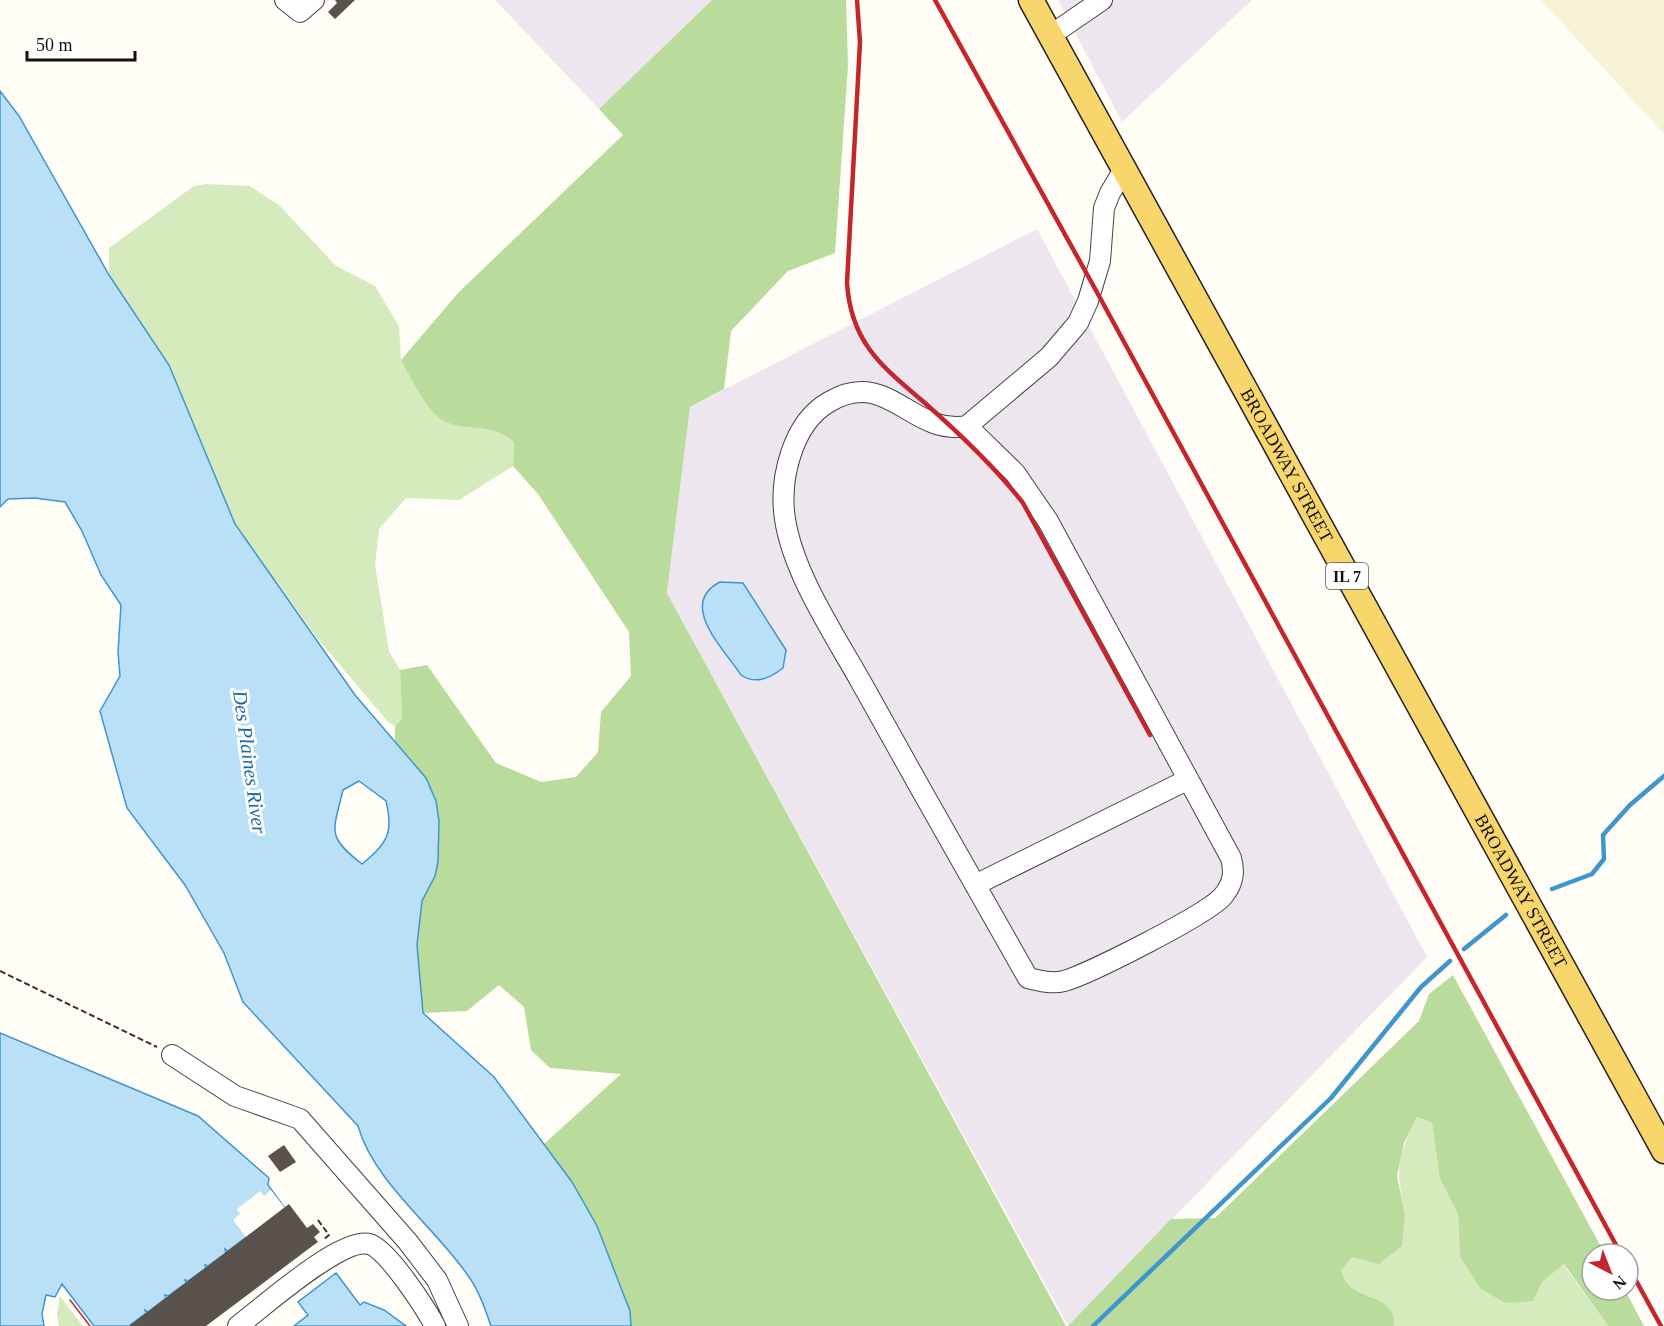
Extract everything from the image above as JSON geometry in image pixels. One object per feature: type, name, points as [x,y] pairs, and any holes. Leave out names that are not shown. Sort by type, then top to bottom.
[{"type":"main road","name":"BROADWAY STREET","points":[[1031,0],[1664,1150]]},
{"type":"lane","points":[[285,0],[300,12],[314,0]]},
{"type":"lane","points":[[1051,35],[1102,0]]},
{"type":"lane","points":[[967,426],[1015,473],[1048,521],[1231,858],[1233,879],[1217,902],[1113,959],[1065,981],[1053,983],[1028,978],[975,885],[804,574],[790,542],[783,494],[786,469],[804,427],[817,410],[840,397],[861,392],[876,394],[903,405],[934,425],[951,429],[967,426],[1049,357],[1078,323],[1100,261],[1104,208],[1125,168]]},
{"type":"lane","points":[[975,885],[1187,780]]},
{"type":"lane","points":[[172,1054],[235,1096],[300,1119],[408,1242],[437,1280],[459,1326]]},
{"type":"lane","points":[[238,1326],[330,1256],[361,1243],[373,1245],[384,1255],[435,1326]]},
{"type":"path","points":[[0,971],[172,1054]]},
{"type":"path","points":[[318,1220],[329,1235],[319,1243]]},
{"type":"shaded area","points":[[495,0],[712,0],[599,109]]},
{"type":"shaded area","points":[[1058,0],[1252,0],[1122,122]]},
{"type":"shaded area","points":[[1541,0],[1664,0],[1664,134]]},
{"type":"shaded area","points":[[1037,229],[1427,957],[1068,1326],[667,593],[690,407]]},
{"type":"green space","points":[[712,0],[846,0],[848,66],[835,253],[788,271],[731,331],[724,389],[690,407],[667,593],[1066,1326],[631,1326],[624,1293],[601,1239],[566,1176],[544,1144],[621,1074],[550,1068],[531,1050],[524,1007],[499,985],[467,1011],[423,1013],[418,972],[419,916],[422,899],[434,878],[437,865],[438,821],[428,784],[395,741],[395,726],[402,719],[400,670],[427,665],[496,763],[541,782],[576,777],[598,752],[601,712],[631,676],[629,632],[538,494],[513,466],[514,442],[498,432],[448,423],[441,419],[427,405],[401,360],[458,293],[623,135],[599,109]]},
{"type":"green space","points":[[206,184],[250,186],[280,206],[336,266],[375,286],[399,326],[401,360],[447,423],[502,431],[514,442],[513,466],[459,500],[406,498],[379,529],[375,565],[389,651],[400,670],[402,719],[395,726],[388,722],[318,639],[235,524],[169,365],[109,275],[109,248],[194,186]]},
{"type":"green space","points":[[1453,975],[1598,1242],[1580,1242],[1580,1287],[1564,1264],[1542,1282],[1533,1301],[1505,1303],[1480,1288],[1460,1256],[1458,1214],[1440,1179],[1432,1123],[1417,1117],[1404,1143],[1397,1176],[1405,1215],[1402,1246],[1379,1264],[1352,1257],[1341,1271],[1347,1283],[1354,1289],[1390,1309],[1394,1326],[1068,1326],[1171,1219],[1215,1218],[1419,1021],[1429,994]]},
{"type":"green space","points":[[1417,1117],[1432,1123],[1440,1179],[1458,1214],[1460,1256],[1542,1282],[1563,1264],[1580,1287],[1580,1302],[1591,1302],[1608,1326],[1394,1326],[1393,1316],[1389,1309],[1377,1300],[1354,1289],[1345,1280],[1341,1271],[1352,1257],[1405,1215],[1399,1175],[1405,1144]]},
{"type":"green space","points":[[60,1296],[83,1326],[59,1326],[57,1314]]},
{"type":"green space","points":[[1591,1302],[1631,1302],[1644,1326],[1608,1326]]},
{"type":"water","name":"Des Plaines River","points":[[0,91],[19,116],[109,275],[169,365],[235,524],[355,695],[426,778],[436,801],[439,821],[438,862],[435,876],[422,901],[417,945],[423,1013],[494,1077],[572,1182],[597,1226],[630,1311],[631,1326],[491,1326],[480,1296],[471,1280],[378,1168],[366,1147],[358,1126],[243,1002],[224,953],[185,885],[127,808],[100,711],[120,676],[118,652],[121,605],[101,575],[82,531],[65,502],[35,498],[8,499],[0,507]],"holes":[[[359,781],[386,801],[389,830],[383,844],[362,864],[342,847],[335,832],[343,790]]]},
{"type":"water","points":[[720,582],[743,583],[786,650],[783,668],[773,675],[752,680],[741,675],[708,627],[703,614],[703,602],[708,591]]},
{"type":"water","points":[[0,1033],[198,1116],[269,1178],[268,1185],[285,1208],[228,1251],[225,1249],[226,1253],[208,1266],[205,1265],[206,1268],[188,1281],[185,1280],[186,1283],[168,1296],[165,1295],[166,1298],[148,1312],[145,1310],[146,1313],[129,1326],[94,1326],[62,1284],[55,1297],[46,1295],[42,1314],[44,1326],[0,1326]]},
{"type":"water","points":[[336,1273],[360,1305],[364,1302],[384,1310],[406,1326],[294,1326],[308,1315],[298,1302]]},
{"type":"pier","points":[[271,1190],[285,1208],[246,1237],[233,1220],[240,1214],[237,1209],[260,1191],[264,1196]]},
{"type":"building","points":[[335,0],[355,0],[335,19],[328,12],[337,3]]},
{"type":"building","points":[[284,1145],[296,1162],[280,1172],[268,1156]]},
{"type":"building","points":[[289,1204],[307,1228],[313,1224],[320,1232],[314,1237],[318,1242],[206,1326],[129,1326]]},
{"type":"waterway","points":[[1552,889],[1592,874],[1604,859],[1603,835],[1630,805],[1664,776]]},
{"type":"waterway","points":[[1464,949],[1506,915]]},
{"type":"waterway","points":[[1093,1326],[1331,1098],[1421,987],[1450,961]]},
{"type":"tram line","points":[[70,1300],[90,1326]]},
{"type":"railway","points":[[857,0],[860,42],[847,283],[855,322],[862,338],[883,366],[977,451],[1023,503],[1150,735]]},
{"type":"railway","points":[[935,0],[1093,285],[1614,1242]]},
{"type":"railway","points":[[1640,1288],[1661,1326]]}]
